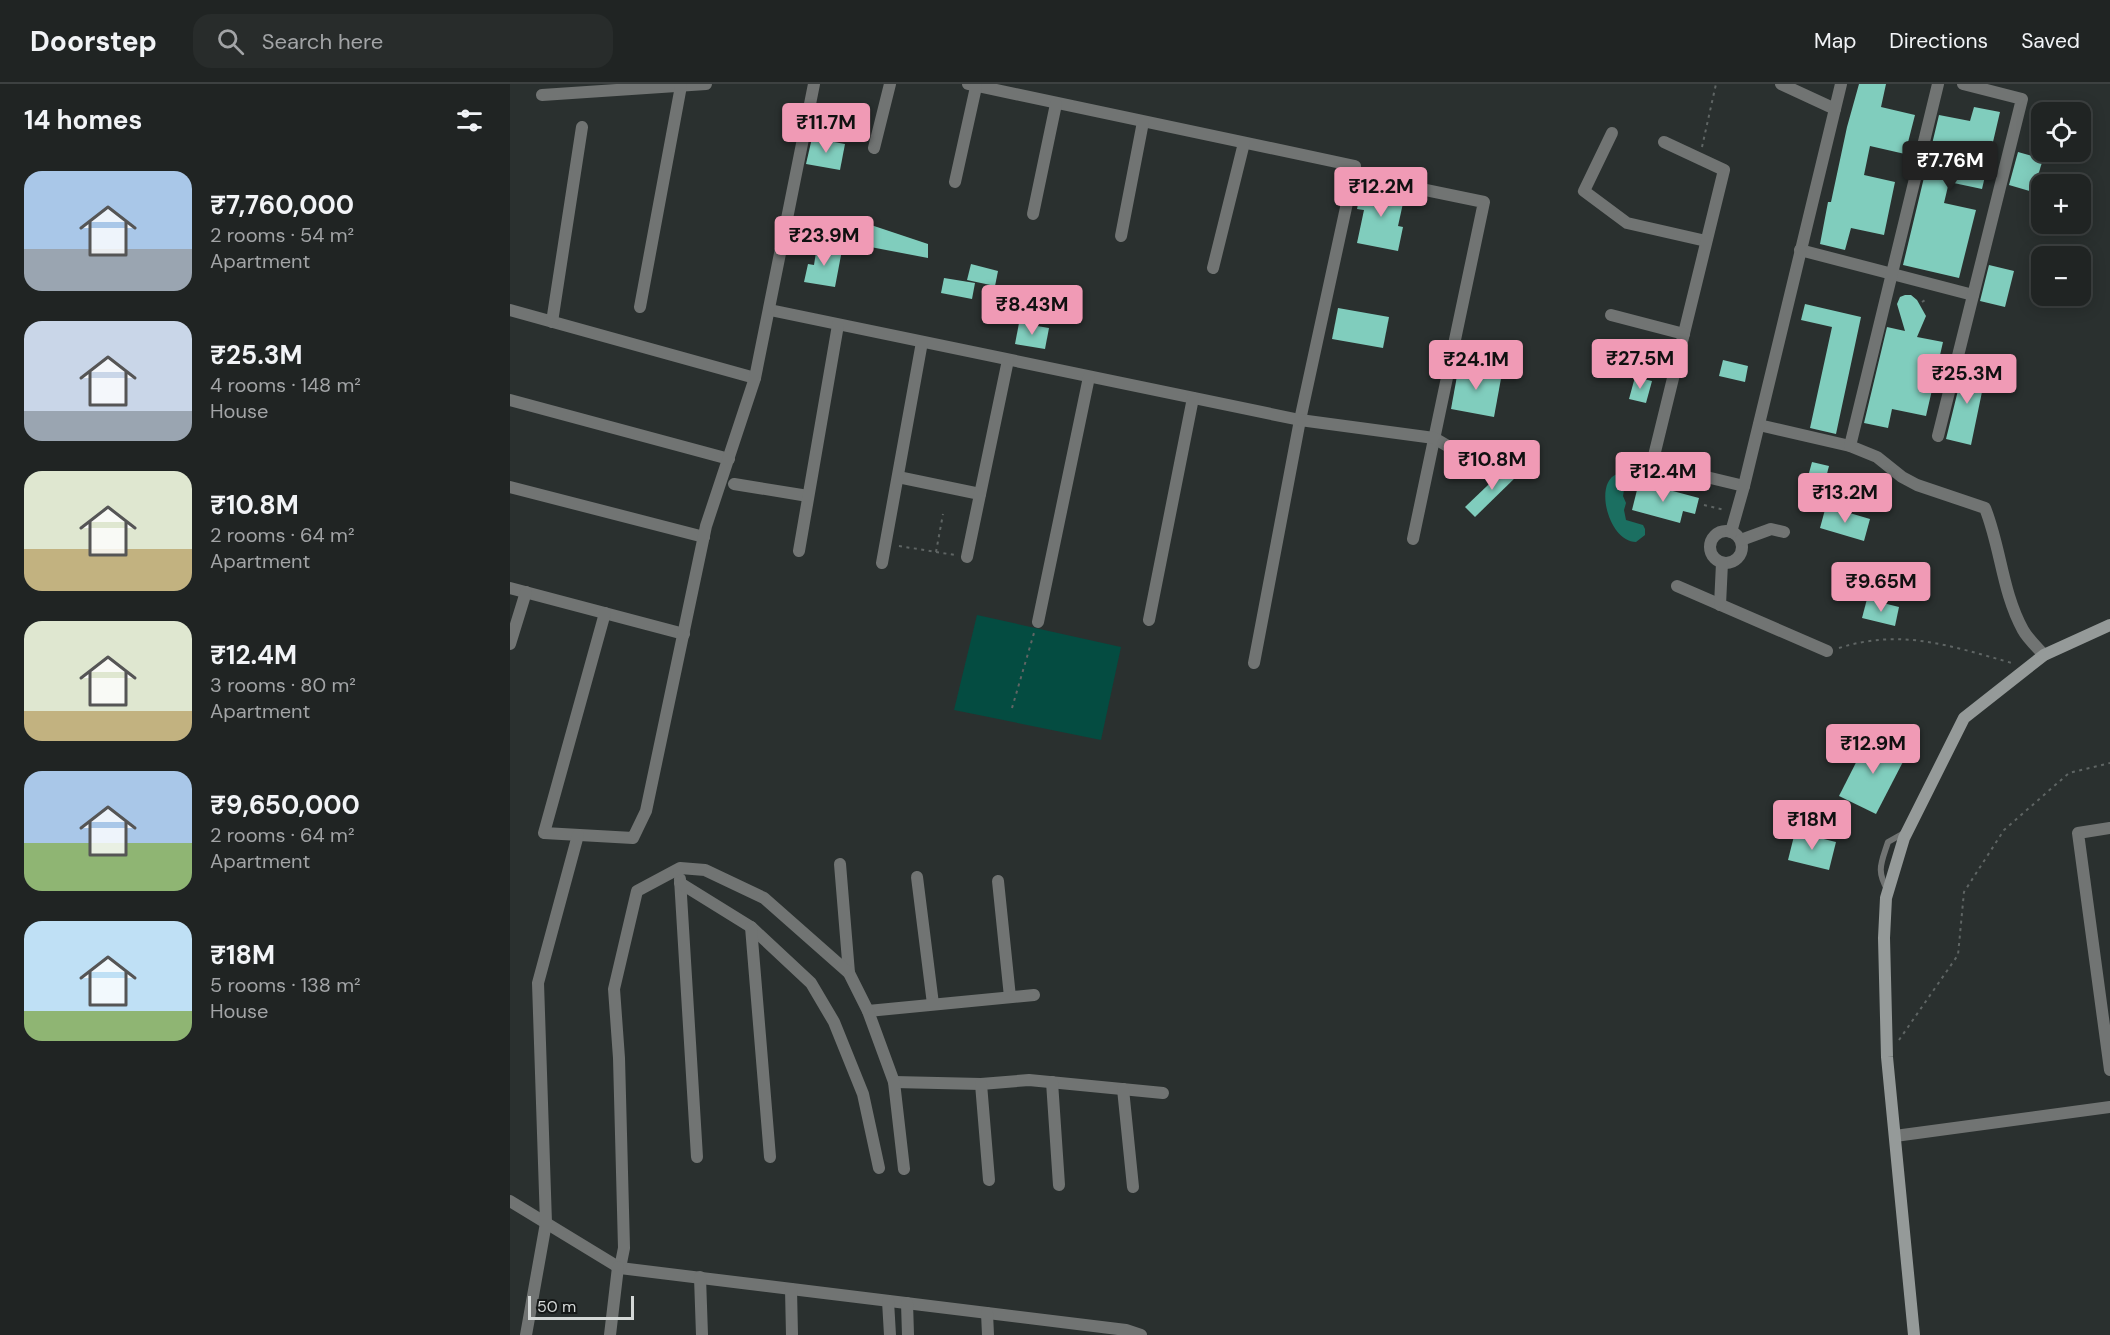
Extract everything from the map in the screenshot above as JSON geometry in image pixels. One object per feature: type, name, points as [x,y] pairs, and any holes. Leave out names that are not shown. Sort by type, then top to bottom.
[{"type":"main road","points":[[1914,1335],[1887,1057],[1884,938],[1888,891],[1908,831],[1964,718],[2044,655],[2110,625]]},
{"type":"street","points":[[542,95],[706,84]]},
{"type":"street","points":[[605,613],[544,833],[633,838],[646,811],[704,537],[755,378],[814,84]]},
{"type":"street","points":[[874,148],[890,84]]},
{"type":"street","points":[[1781,84],[1835,109]]},
{"type":"street","points":[[1731,532],[1841,84]]},
{"type":"street","points":[[1851,446],[1938,84]]},
{"type":"street","points":[[1938,436],[2022,99],[1963,84]]},
{"type":"street","points":[[640,307],[681,86]]},
{"type":"street","points":[[955,182],[972,86],[1355,166],[1300,420],[1254,663]]},
{"type":"street","points":[[1033,214],[1056,104]]},
{"type":"street","points":[[1121,236],[1143,122]]},
{"type":"street","points":[[552,322],[582,127]]},
{"type":"street","points":[[1612,133],[1584,191],[1627,223],[1706,241]]},
{"type":"street","points":[[1664,142],[1724,170],[1652,464],[1744,486]]},
{"type":"street","points":[[1214,268],[1244,143]]},
{"type":"street","points":[[1353,175],[1484,202],[1413,538]]},
{"type":"street","points":[[1800,250],[1973,295]]},
{"type":"street","points":[[510,310],[755,378]]},
{"type":"street","points":[[770,310],[1300,420],[1434,438],[1480,465]]},
{"type":"street","points":[[1611,315],[1684,334]]},
{"type":"street","points":[[799,551],[838,324]]},
{"type":"street","points":[[882,563],[922,342]]},
{"type":"street","points":[[967,557],[1008,360]]},
{"type":"street","points":[[1038,622],[1089,376]]},
{"type":"street","points":[[1149,620],[1193,398]]},
{"type":"street","points":[[510,400],[729,459]]},
{"type":"street","points":[[1759,425],[1851,446],[1877,457],[1902,477],[1917,485],[1985,508],[1991,523],[2008,592],[2023,630],[2044,655]]},
{"type":"street","points":[[898,477],[980,494]]},
{"type":"street","points":[[734,484],[808,496]]},
{"type":"street","points":[[510,487],[704,537]]},
{"type":"street","points":[[1741,540],[1771,529],[1785,532]]},
{"type":"street","points":[[1731,532],[1741,540],[1743,545],[1740,556],[1732,563],[1722,563],[1713,556],[1711,541],[1718,533],[1731,532]]},
{"type":"street","points":[[1720,605],[1722,563]]},
{"type":"street","points":[[1677,586],[1827,651]]},
{"type":"street","points":[[510,588],[684,634]]},
{"type":"street","points":[[510,644],[526,592]]},
{"type":"street","points":[[2110,828],[2078,833],[2110,1070]]},
{"type":"street","points":[[526,1335],[546,1223],[538,983],[578,835]]},
{"type":"street","points":[[840,864],[849,974]]},
{"type":"street","points":[[680,868],[697,1157]]},
{"type":"street","points":[[610,1335],[619,1267],[624,1248],[619,1058],[614,989],[637,891],[680,868],[705,870],[764,898],[849,974],[868,1011],[894,1082],[904,1169]]},
{"type":"street","points":[[917,877],[933,1004]]},
{"type":"street","points":[[998,881],[1010,997]]},
{"type":"street","points":[[680,884],[752,927],[811,983],[834,1022],[864,1094],[879,1168]]},
{"type":"street","points":[[752,927],[770,1157]]},
{"type":"street","points":[[868,1011],[1034,995]]},
{"type":"street","points":[[894,1082],[981,1084],[1029,1080],[1163,1093]]},
{"type":"street","points":[[1052,1082],[1059,1185]]},
{"type":"street","points":[[981,1084],[989,1180]]},
{"type":"street","points":[[1123,1089],[1133,1187]]},
{"type":"street","points":[[1895,1136],[2110,1107]]},
{"type":"street","points":[[510,1201],[619,1267],[1060,1322],[1137,1334]]},
{"type":"street","points":[[700,1278],[702,1335]]},
{"type":"street","points":[[791,1289],[792,1335]]},
{"type":"street","points":[[888,1301],[890,1335]]},
{"type":"street","points":[[907,1303],[908,1335]]},
{"type":"street","points":[[987,1313],[988,1335]]},
{"type":"street","points":[[1060,1322],[1061,1335]]},
{"type":"path","points":[[1699,158],[1716,84]]},
{"type":"path","points":[[1704,505],[1736,513]]},
{"type":"path","points":[[936,552],[943,514]]},
{"type":"path","points":[[886,544],[967,557]]},
{"type":"path","points":[[1012,708],[1038,622]]},
{"type":"path","points":[[1827,651],[1864,640],[1918,639],[2027,667]]},
{"type":"path","points":[[1887,1057],[1958,955],[1964,892],[2004,830],[2069,773],[2110,763]]},
{"type":"shaded area","points":[[1617,474],[1626,478],[1623,496],[1626,503],[1624,510],[1626,520],[1643,525],[1645,529],[1645,535],[1636,542],[1618,533],[1607,511],[1606,488]]},
{"type":"shaded area","points":[[977,615],[1121,647],[1101,740],[954,710]]},
{"type":"building","points":[[1859,84],[1886,84],[1881,107],[1915,115],[1905,154],[1870,146],[1864,175],[1895,182],[1884,235],[1851,228],[1845,250],[1820,244],[1828,202],[1831,202]]},
{"type":"building","points":[[1974,107],[2000,112],[1982,189],[1949,182],[1944,203],[1976,210],[1959,278],[1903,265],[1939,115],[1970,121]]},
{"type":"building","points":[[812,138],[845,144],[840,170],[806,164]]},
{"type":"building","points":[[2018,152],[2031,156],[2031,162],[2042,162],[2038,174],[2031,174],[2031,191],[2009,185]]},
{"type":"building","points":[[1362,185],[1405,194],[1398,226],[1403,227],[1398,251],[1357,243],[1364,210],[1357,209]]},
{"type":"building","points":[[865,223],[928,244],[928,258],[860,245]]},
{"type":"building","points":[[817,246],[842,250],[835,287],[804,282],[808,264],[814,265]]},
{"type":"building","points":[[971,264],[998,271],[995,286],[967,280]]},
{"type":"building","points":[[1989,265],[2014,271],[2005,307],[1980,301]]},
{"type":"building","points":[[944,278],[975,283],[972,299],[941,293]]},
{"type":"building","points":[[1911,295],[1917,300],[1926,316],[1917,337],[1943,342],[1926,416],[1892,409],[1888,428],[1864,423],[1887,327],[1905,331],[1897,304],[1900,297]]},
{"type":"building","points":[[1805,304],[1861,317],[1836,434],[1810,428],[1832,327],[1801,320]]},
{"type":"building","points":[[1338,308],[1389,317],[1383,348],[1332,339]]},
{"type":"building","points":[[1019,323],[1049,328],[1045,349],[1015,344]]},
{"type":"building","points":[[1723,360],[1748,366],[1745,382],[1719,376]]},
{"type":"building","points":[[1459,365],[1502,373],[1494,417],[1451,409]]},
{"type":"building","points":[[1964,366],[1989,372],[1986,388],[1983,387],[1971,445],[1946,439]]},
{"type":"building","points":[[1635,377],[1652,381],[1646,403],[1629,399]]},
{"type":"building","points":[[1812,462],[1829,466],[1823,489],[1806,484]]},
{"type":"building","points":[[1510,464],[1519,474],[1475,517],[1465,507]]},
{"type":"building","points":[[1639,482],[1699,498],[1695,514],[1683,511],[1680,523],[1632,510]]},
{"type":"building","points":[[1826,506],[1870,519],[1864,541],[1820,528]]},
{"type":"building","points":[[1867,599],[1899,607],[1895,626],[1862,618]]},
{"type":"building","points":[[1870,735],[1907,754],[1876,814],[1839,796]]},
{"type":"building","points":[[1795,832],[1836,842],[1829,870],[1788,860]]}]
